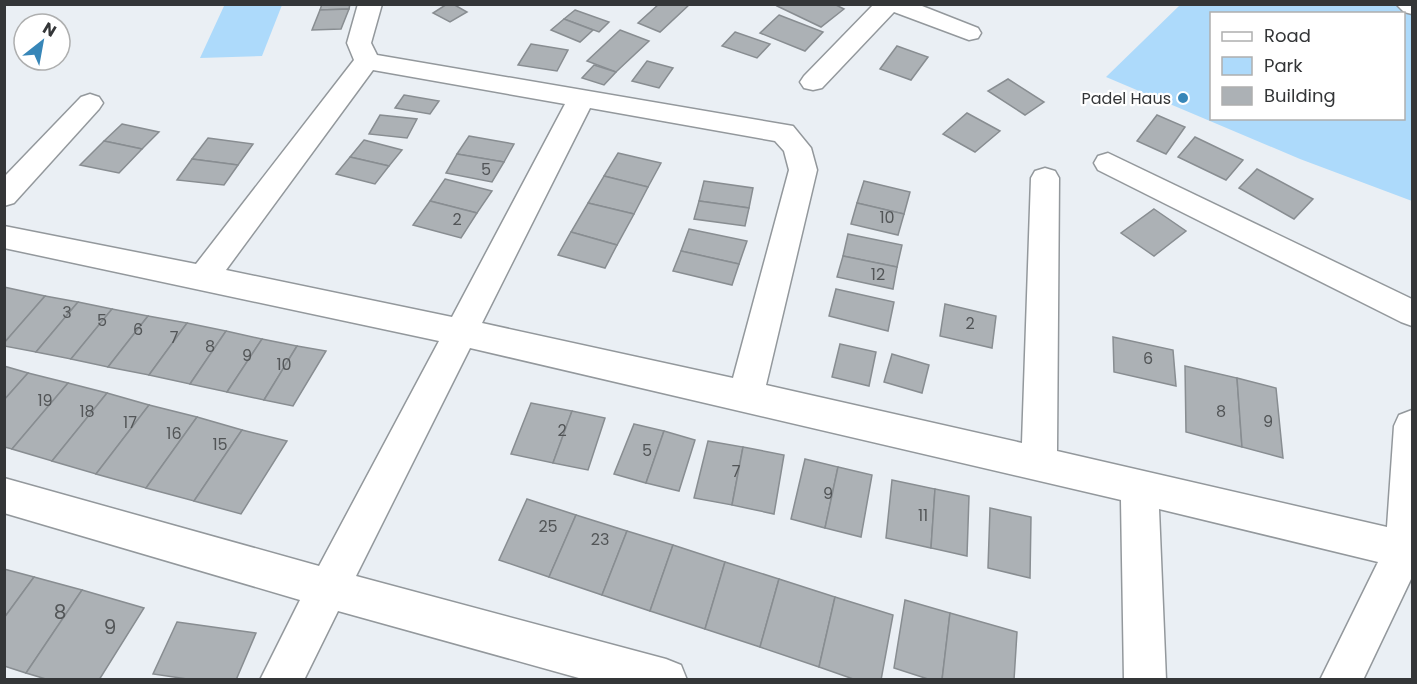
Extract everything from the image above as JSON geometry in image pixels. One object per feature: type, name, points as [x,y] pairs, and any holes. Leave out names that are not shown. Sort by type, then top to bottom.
[{"type":"street","points":[[367,62],[358,43],[370,4]]},
{"type":"street","points":[[813,82],[888,4]]},
{"type":"street","points":[[895,4],[969,33]]},
{"type":"street","points":[[1407,4],[1413,7]]},
{"type":"street","points":[[367,62],[783,133],[797,148],[803,170],[746,396]]},
{"type":"street","points":[[204,276],[367,62]]},
{"type":"street","points":[[281,680],[581,99]]},
{"type":"street","points":[[4,196],[90,103]]},
{"type":"street","points":[[1108,163],[1413,313]]},
{"type":"street","points":[[1039,464],[1045,178]]},
{"type":"street","points":[[4,237],[204,276],[746,396],[1139,487],[1409,553]]},
{"type":"street","points":[[1341,680],[1409,553],[1413,426]]},
{"type":"street","points":[[1139,487],[1145,680]]},
{"type":"street","points":[[4,495],[328,589],[666,680]]},
{"type":"green space","name":"Padel Haus","points":[[1392,4],[1412,13],[1412,201],[1300,159],[1106,77],[1180,5]]},
{"type":"green space","points":[[282,5],[262,56],[200,58],[224,6]]},
{"type":"building","points":[[322,4],[350,4],[349,9],[320,10]]},
{"type":"building","points":[[447,4],[453,4],[467,12],[450,22],[433,13]]},
{"type":"building","points":[[659,4],[690,4],[660,32],[638,23]]},
{"type":"building","points":[[779,4],[834,4],[844,9],[821,27],[777,6]]},
{"type":"building","points":[[349,9],[341,29],[312,30],[320,10]]},
{"type":"building","points":[[575,10],[609,22],[599,32],[564,19]]},
{"type":"building","points":[[779,15],[823,32],[805,51],[760,33]]},
{"type":"building","points":[[564,19],[593,30],[580,42],[551,30]]},
{"type":"building","points":[[620,30],[649,41],[616,72],[587,61]]},
{"type":"building","points":[[735,32],[770,44],[757,58],[722,46]]},
{"type":"building","points":[[531,44],[568,50],[557,71],[518,65]]},
{"type":"building","points":[[897,46],[928,57],[911,80],[880,69]]},
{"type":"building","points":[[647,61],[673,68],[659,88],[632,81]]},
{"type":"building","points":[[594,65],[616,72],[604,85],[582,78]]},
{"type":"building","points":[[1008,79],[1044,102],[1025,115],[988,91]]},
{"type":"building","points":[[404,95],[439,101],[430,114],[395,108]]},
{"type":"building","points":[[967,113],[1000,131],[975,152],[943,134]]},
{"type":"building","points":[[380,115],[417,119],[407,138],[369,134]]},
{"type":"building","points":[[1157,115],[1185,127],[1166,154],[1137,141]]},
{"type":"building","points":[[122,124],[159,132],[142,149],[104,141]]},
{"type":"building","points":[[469,136],[514,144],[504,162],[457,154]]},
{"type":"building","points":[[1195,137],[1243,160],[1226,180],[1178,157]]},
{"type":"building","points":[[208,138],[253,144],[238,165],[192,159]]},
{"type":"building","points":[[364,140],[402,150],[389,166],[350,157]]},
{"type":"building","points":[[104,141],[142,149],[119,173],[80,165]]},
{"type":"building","points":[[618,153],[661,163],[648,187],[604,176]]},
{"type":"building","points":[[457,154],[504,162],[492,182],[446,173]]},
{"type":"building","points":[[350,157],[389,166],[375,184],[336,174]]},
{"type":"building","points":[[192,159],[238,165],[224,185],[177,180]]},
{"type":"building","points":[[1257,169],[1313,199],[1294,219],[1239,188]]},
{"type":"building","points":[[604,176],[648,187],[634,214],[588,203]]},
{"type":"building","points":[[445,179],[492,191],[477,213],[430,201]]},
{"type":"building","points":[[704,181],[753,188],[749,208],[699,201]]},
{"type":"building","points":[[864,181],[910,192],[904,214],[857,203]]},
{"type":"building","points":[[430,201],[477,213],[461,238],[413,225]]},
{"type":"building","points":[[699,201],[749,208],[745,226],[694,219]]},
{"type":"building","points":[[588,203],[634,214],[617,245],[571,232]]},
{"type":"building","points":[[857,203],[904,214],[898,235],[851,224]]},
{"type":"building","points":[[1154,209],[1186,231],[1154,256],[1121,233]]},
{"type":"building","points":[[689,229],[747,241],[739,264],[681,251]]},
{"type":"building","points":[[571,232],[617,245],[605,268],[558,255]]},
{"type":"building","points":[[848,234],[902,245],[897,267],[843,256]]},
{"type":"building","points":[[681,251],[739,264],[732,285],[673,271]]},
{"type":"building","points":[[843,256],[897,267],[893,289],[837,277]]},
{"type":"building","points":[[4,287],[45,296],[4,343]]},
{"type":"building","points":[[836,289],[894,302],[888,331],[829,316]]},
{"type":"building","points":[[45,296],[78,302],[36,352],[4,346],[4,343]]},
{"type":"building","points":[[78,302],[112,309],[71,359],[36,352]]},
{"type":"building","points":[[945,304],[996,316],[992,348],[940,336]]},
{"type":"building","points":[[112,309],[148,316],[108,367],[71,359]]},
{"type":"building","points":[[148,316],[187,323],[149,375],[108,367]]},
{"type":"building","points":[[187,323],[226,331],[190,384],[149,375]]},
{"type":"building","points":[[226,331],[262,339],[227,392],[190,384]]},
{"type":"building","points":[[1113,337],[1173,350],[1176,386],[1114,372]]},
{"type":"building","points":[[262,339],[297,346],[264,400],[227,392]]},
{"type":"building","points":[[840,344],[876,352],[869,386],[832,377]]},
{"type":"building","points":[[297,346],[326,351],[293,406],[264,400]]},
{"type":"building","points":[[892,354],[929,365],[922,393],[884,382]]},
{"type":"building","points":[[4,366],[28,373],[4,400]]},
{"type":"building","points":[[1185,366],[1237,378],[1242,447],[1186,432]]},
{"type":"building","points":[[28,373],[68,383],[12,449],[4,447],[4,400]]},
{"type":"building","points":[[1237,378],[1276,388],[1283,458],[1242,447]]},
{"type":"building","points":[[68,383],[107,393],[52,461],[12,449]]},
{"type":"building","points":[[107,393],[149,405],[96,474],[52,461]]},
{"type":"building","points":[[531,403],[572,411],[553,463],[511,454]]},
{"type":"building","points":[[149,405],[197,417],[146,488],[96,474]]},
{"type":"building","points":[[572,411],[605,418],[588,470],[553,463]]},
{"type":"building","points":[[197,417],[242,430],[194,501],[146,488]]},
{"type":"building","points":[[634,424],[664,431],[646,483],[614,474]]},
{"type":"building","points":[[242,430],[287,441],[241,514],[194,501]]},
{"type":"building","points":[[664,431],[695,440],[679,491],[646,483]]},
{"type":"building","points":[[708,441],[743,447],[732,505],[694,498]]},
{"type":"building","points":[[743,447],[784,455],[774,514],[732,505]]},
{"type":"building","points":[[805,459],[838,467],[825,528],[791,519]]},
{"type":"building","points":[[838,467],[872,475],[861,537],[825,528]]},
{"type":"building","points":[[892,480],[935,489],[931,548],[886,538]]},
{"type":"building","points":[[935,489],[969,496],[967,556],[931,548]]},
{"type":"building","points":[[527,499],[576,515],[549,577],[499,560]]},
{"type":"building","points":[[990,508],[1031,517],[1030,578],[988,568]]},
{"type":"building","points":[[576,515],[627,531],[602,595],[549,577]]},
{"type":"building","points":[[627,531],[673,545],[650,611],[602,595]]},
{"type":"building","points":[[673,545],[725,562],[705,629],[650,611]]},
{"type":"building","points":[[725,562],[779,579],[760,647],[705,629]]},
{"type":"building","points":[[4,569],[34,577],[4,618]]},
{"type":"building","points":[[34,577],[82,590],[26,673],[4,666],[4,618]]},
{"type":"building","points":[[779,579],[835,597],[819,667],[760,647]]},
{"type":"building","points":[[82,590],[144,608],[99,680],[49,680],[26,673]]},
{"type":"building","points":[[835,597],[893,615],[881,680],[856,680],[819,667]]},
{"type":"building","points":[[905,600],[950,613],[942,680],[931,680],[894,668]]},
{"type":"building","points":[[950,613],[1017,632],[1014,680],[942,680]]},
{"type":"building","points":[[177,622],[256,633],[236,680],[194,680],[153,674]]},
{"type":"place","name":"Padel Haus","points":[[1183,98]]}]
